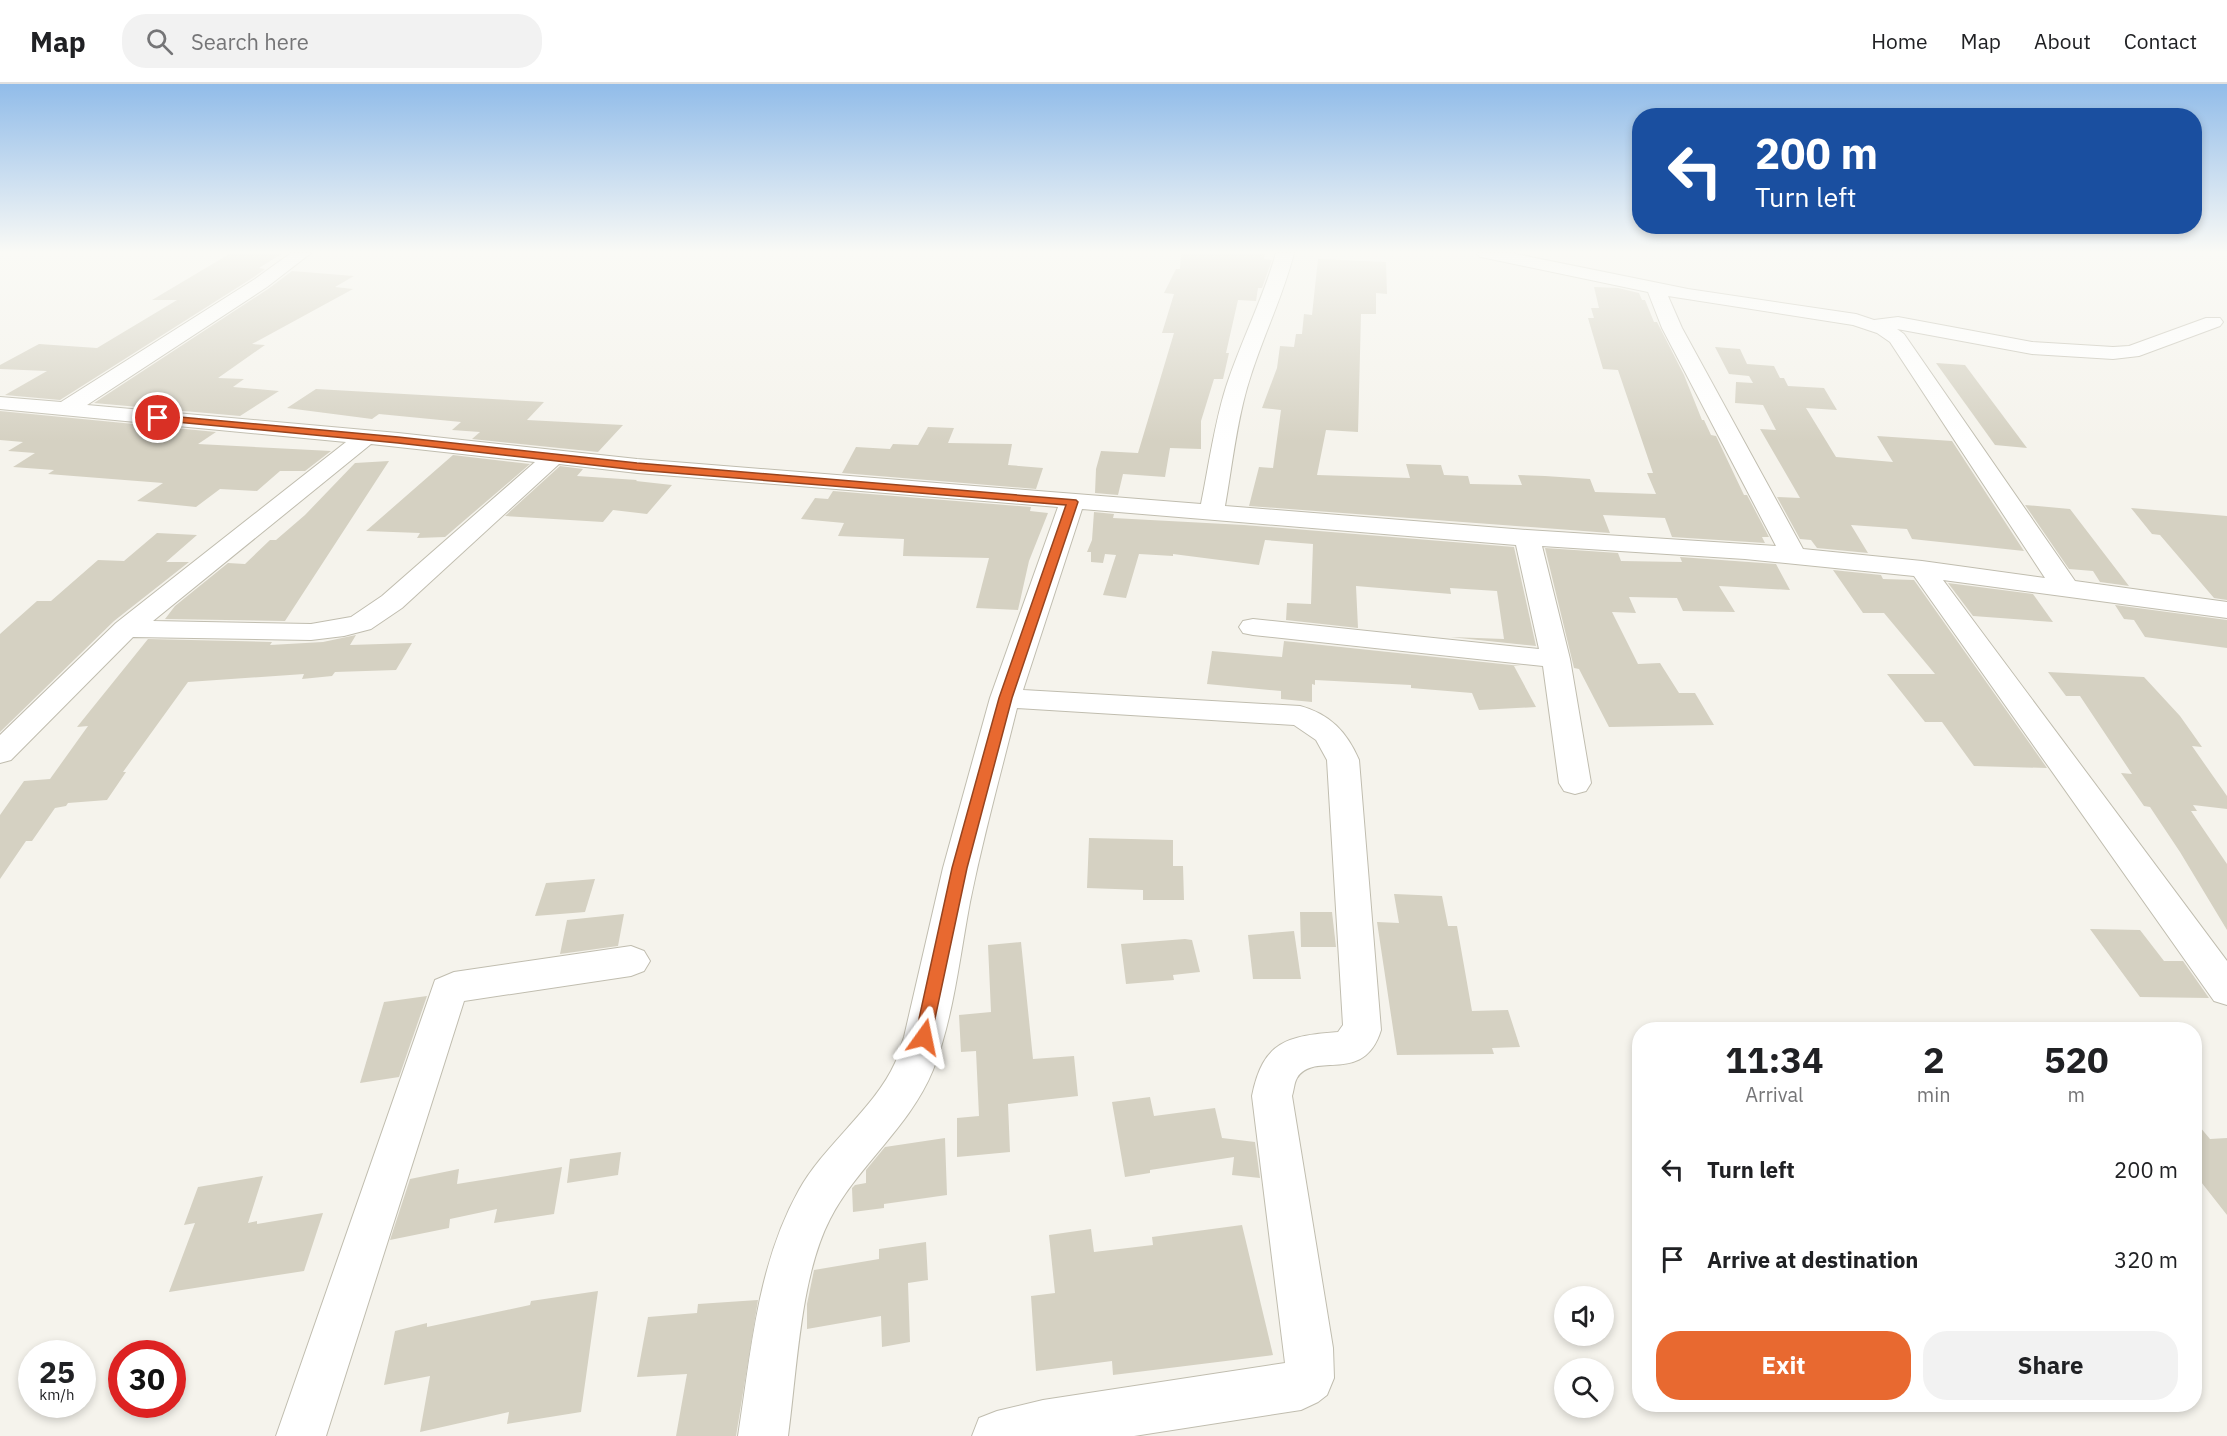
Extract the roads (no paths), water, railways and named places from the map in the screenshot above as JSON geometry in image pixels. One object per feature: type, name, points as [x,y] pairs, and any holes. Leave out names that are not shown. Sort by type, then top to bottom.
[{"type":"street","points":[[65,409],[210,316]]},
{"type":"street","points":[[1212,513],[1230,410],[1237,385],[1265,316]]},
{"type":"street","points":[[1667,316],[1794,556]]},
{"type":"street","points":[[1822,316],[1876,325],[1898,323],[2032,348],[2113,353],[2132,352],[2213,322]]},
{"type":"street","points":[[1876,325],[1897,338],[2065,587]]},
{"type":"street","points":[[0,403],[366,437],[553,458],[1527,538],[1794,556],[1922,569],[2227,610]]},
{"type":"street","points":[[0,753],[126,629],[366,437]]},
{"type":"street","points":[[126,629],[311,632],[337,630],[361,623],[392,602],[553,458]]},
{"type":"street","points":[[763,1436],[785,1284],[799,1238],[815,1203],[844,1161],[894,1101],[913,1070],[924,1037],[960,868],[1005,698],[1072,502]]},
{"type":"street","points":[[1527,538],[1556,659],[1575,783]]},
{"type":"street","points":[[1922,569],[2227,990]]},
{"type":"street","points":[[1253,627],[1556,659]]},
{"type":"street","points":[[997,1436],[1043,1425],[1291,1388],[1301,1385],[1310,1378],[1310,1348],[1272,1096],[1274,1081],[1277,1070],[1297,1053],[1344,1048],[1351,1045],[1356,1042],[1362,1025],[1343,760],[1336,741],[1320,726],[1300,716],[1005,698]]},
{"type":"street","points":[[301,1436],[448,991],[454,987],[631,961]]}]
